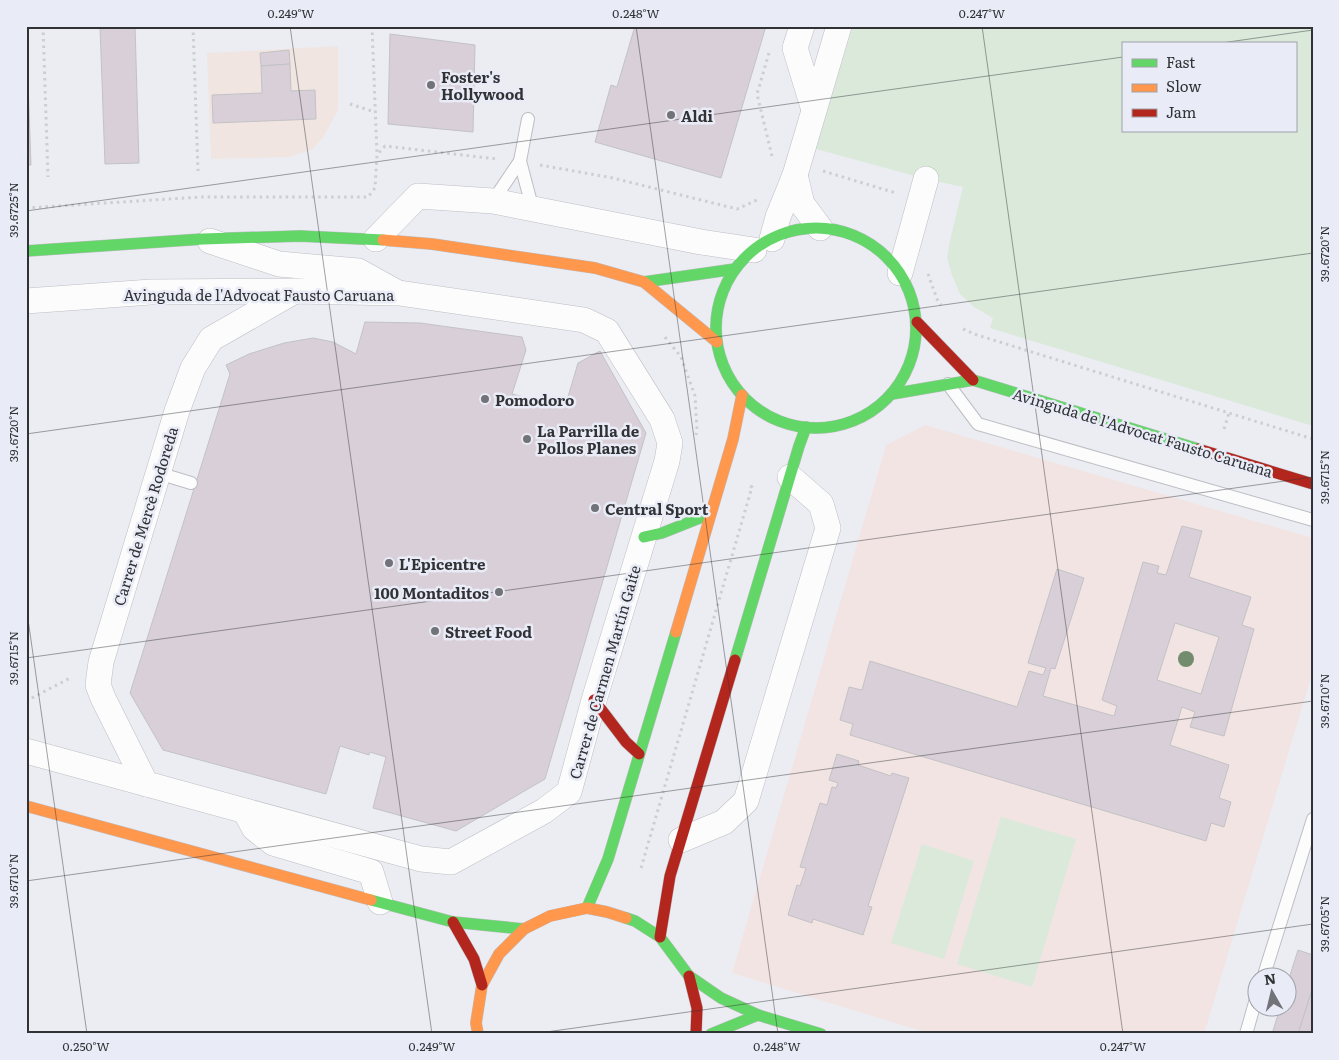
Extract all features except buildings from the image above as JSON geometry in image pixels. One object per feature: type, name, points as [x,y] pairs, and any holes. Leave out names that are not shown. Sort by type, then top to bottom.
[{"type":"street","points":[[802,26],[795,48],[814,110]]},
{"type":"street","points":[[376,239],[418,196],[493,201],[700,242],[763,244],[793,231],[820,228],[841,231],[865,241],[886,256],[900,273],[912,296],[917,322],[915,346],[904,377],[892,394],[878,407],[858,420],[839,426],[794,426],[775,420],[758,410],[742,395],[731,381],[724,367],[717,342],[716,326],[720,300],[727,284],[736,269],[763,244],[778,217],[796,175],[839,26]]},
{"type":"street","points":[[796,175],[802,204],[820,228]]},
{"type":"street","points":[[900,273],[926,179]]},
{"type":"street","points":[[26,251],[203,239],[300,236],[376,239],[432,244],[595,268],[644,282],[717,342]]},
{"type":"street","points":[[203,239],[279,264],[358,271],[398,293]]},
{"type":"street","points":[[644,282],[736,269]]},
{"type":"street","name":"Avinguda de l'Advocat Fausto Caruana","points":[[26,301],[151,292],[294,291],[398,293],[584,320],[607,331]]},
{"type":"street","name":"Carrer de Mercè Rodoreda","points":[[146,784],[98,685],[101,662],[177,411],[193,368],[211,338],[294,291]]},
{"type":"street","name":"Avinguda de l'Advocat Fausto Caruana","points":[[917,322],[973,380]]},
{"type":"street","name":"Carrer de Carmen Martín Gaite","points":[[26,751],[421,859],[451,862],[544,811],[569,792],[594,700],[667,461],[670,443],[662,419],[607,331]]},
{"type":"street","name":"Avinguda de l'Advocat Fausto Caruana","points":[[892,394],[973,380],[1313,484]]},
{"type":"street","points":[[587,908],[608,859],[733,439],[742,395]]},
{"type":"street","points":[[660,937],[670,876],[806,427]]},
{"type":"street","points":[[681,840],[724,822],[746,801],[828,528],[821,504],[790,477]]},
{"type":"street","points":[[644,537],[662,533],[710,514]]},
{"type":"street","points":[[594,700],[626,742],[639,754]]},
{"type":"street","points":[[26,806],[453,922],[524,929]]},
{"type":"street","points":[[245,811],[254,828],[273,844],[371,872],[380,902]]},
{"type":"street","points":[[478,1034],[476,1023],[482,984],[499,954],[524,929],[550,916],[587,908],[635,921],[660,937],[689,976],[721,998],[758,1015],[821,1034]]},
{"type":"street","points":[[453,922],[474,959],[482,984]]},
{"type":"street","points":[[689,976],[697,1008],[696,1034]]},
{"type":"street","points":[[711,1034],[758,1015]]},
{"type":"lane","points":[[493,201],[520,161],[528,119]]},
{"type":"lane","points":[[520,161],[533,210]]},
{"type":"lane","points":[[948,384],[978,424],[1313,520]]},
{"type":"lane","points":[[158,473],[190,483]]},
{"type":"lane","points":[[1266,968],[1313,819]]},
{"type":"lane","points":[[1246,1034],[1251,1018]]},
{"type":"path","points":[[43,26],[48,177]]},
{"type":"path","points":[[193,26],[198,171]]},
{"type":"path","points":[[372,26],[377,155]]},
{"type":"path","points":[[770,52],[757,94],[772,156]]},
{"type":"path","points":[[350,104],[375,112]]},
{"type":"path","points":[[661,331],[680,358],[694,396],[697,430],[695,440]]},
{"type":"path","points":[[26,701],[101,662]]},
{"type":"path","points":[[608,859],[670,876]]},
{"type":"shaded area","points":[[338,46],[338,110],[324,136],[313,149],[290,157],[211,159],[207,53]]},
{"type":"shaded area","points":[[925,425],[1313,538],[1313,671],[1204,1034],[931,1034],[732,973],[886,445]]},
{"type":"green space","points":[[853,26],[1313,26],[1313,426],[990,328],[993,318],[974,307],[960,294],[947,258],[963,187],[926,179],[816,149]]},
{"type":"green space","points":[[1001,817],[1076,839],[1032,987],[957,964]]},
{"type":"green space","points":[[922,844],[974,861],[944,959],[891,943]]},
{"type":"traffic: fast","points":[[816,228],[835,230],[854,236],[871,245],[887,257],[899,273],[908,290],[914,309],[916,328],[914,347],[908,366],[899,383],[887,399],[871,411],[854,420],[835,426],[816,428],[797,426],[778,420],[761,411],[745,399],[733,383],[724,366],[718,347],[716,328],[718,309],[724,290],[733,273],[745,257],[761,245],[778,236],[797,230],[816,228]]},
{"type":"traffic: fast","points":[[26,251],[203,239],[300,236],[383,240]]},
{"type":"traffic: fast","points":[[644,282],[735,269]]},
{"type":"traffic: fast","points":[[892,394],[973,380],[1198,449]]},
{"type":"traffic: fast","points":[[735,660],[806,427]]},
{"type":"traffic: fast","points":[[644,537],[662,533],[710,514]]},
{"type":"traffic: fast","points":[[587,908],[608,859],[676,632]]},
{"type":"traffic: fast","points":[[371,900],[453,922],[524,929]]},
{"type":"traffic: fast","points":[[626,918],[635,921],[660,937],[689,976],[721,998],[758,1015],[821,1034]]},
{"type":"traffic: fast","points":[[711,1034],[758,1015]]},
{"type":"traffic: slow","points":[[383,240],[432,244],[595,268],[644,282],[717,342]]},
{"type":"traffic: slow","points":[[676,632],[733,439],[742,395]]},
{"type":"traffic: slow","points":[[26,806],[371,900]]},
{"type":"traffic: slow","points":[[478,1034],[476,1023],[482,985],[499,954],[524,929],[550,916],[587,908],[626,918]]},
{"type":"traffic: jam","points":[[917,322],[973,380]]},
{"type":"traffic: jam","points":[[1198,449],[1313,484]]},
{"type":"traffic: jam","points":[[660,937],[670,876],[735,660]]},
{"type":"traffic: jam","points":[[594,700],[626,742],[639,754]]},
{"type":"traffic: jam","points":[[453,922],[474,959],[482,985]]},
{"type":"traffic: jam","points":[[689,976],[697,1008],[696,1034]]},
{"type":"place","name":"Foster's Hollywood","points":[[431,85]]},
{"type":"place","name":"Aldi","points":[[671,115]]},
{"type":"place","name":"Pomodoro","points":[[485,399]]},
{"type":"place","name":"La Parrilla de Pollos Planes","points":[[527,439]]},
{"type":"place","name":"Central Sport","points":[[595,508]]},
{"type":"place","name":"L'Epicentre","points":[[389,563]]},
{"type":"place","name":"100 Montaditos","points":[[499,592]]},
{"type":"place","name":"Street Food","points":[[435,631]]}]
